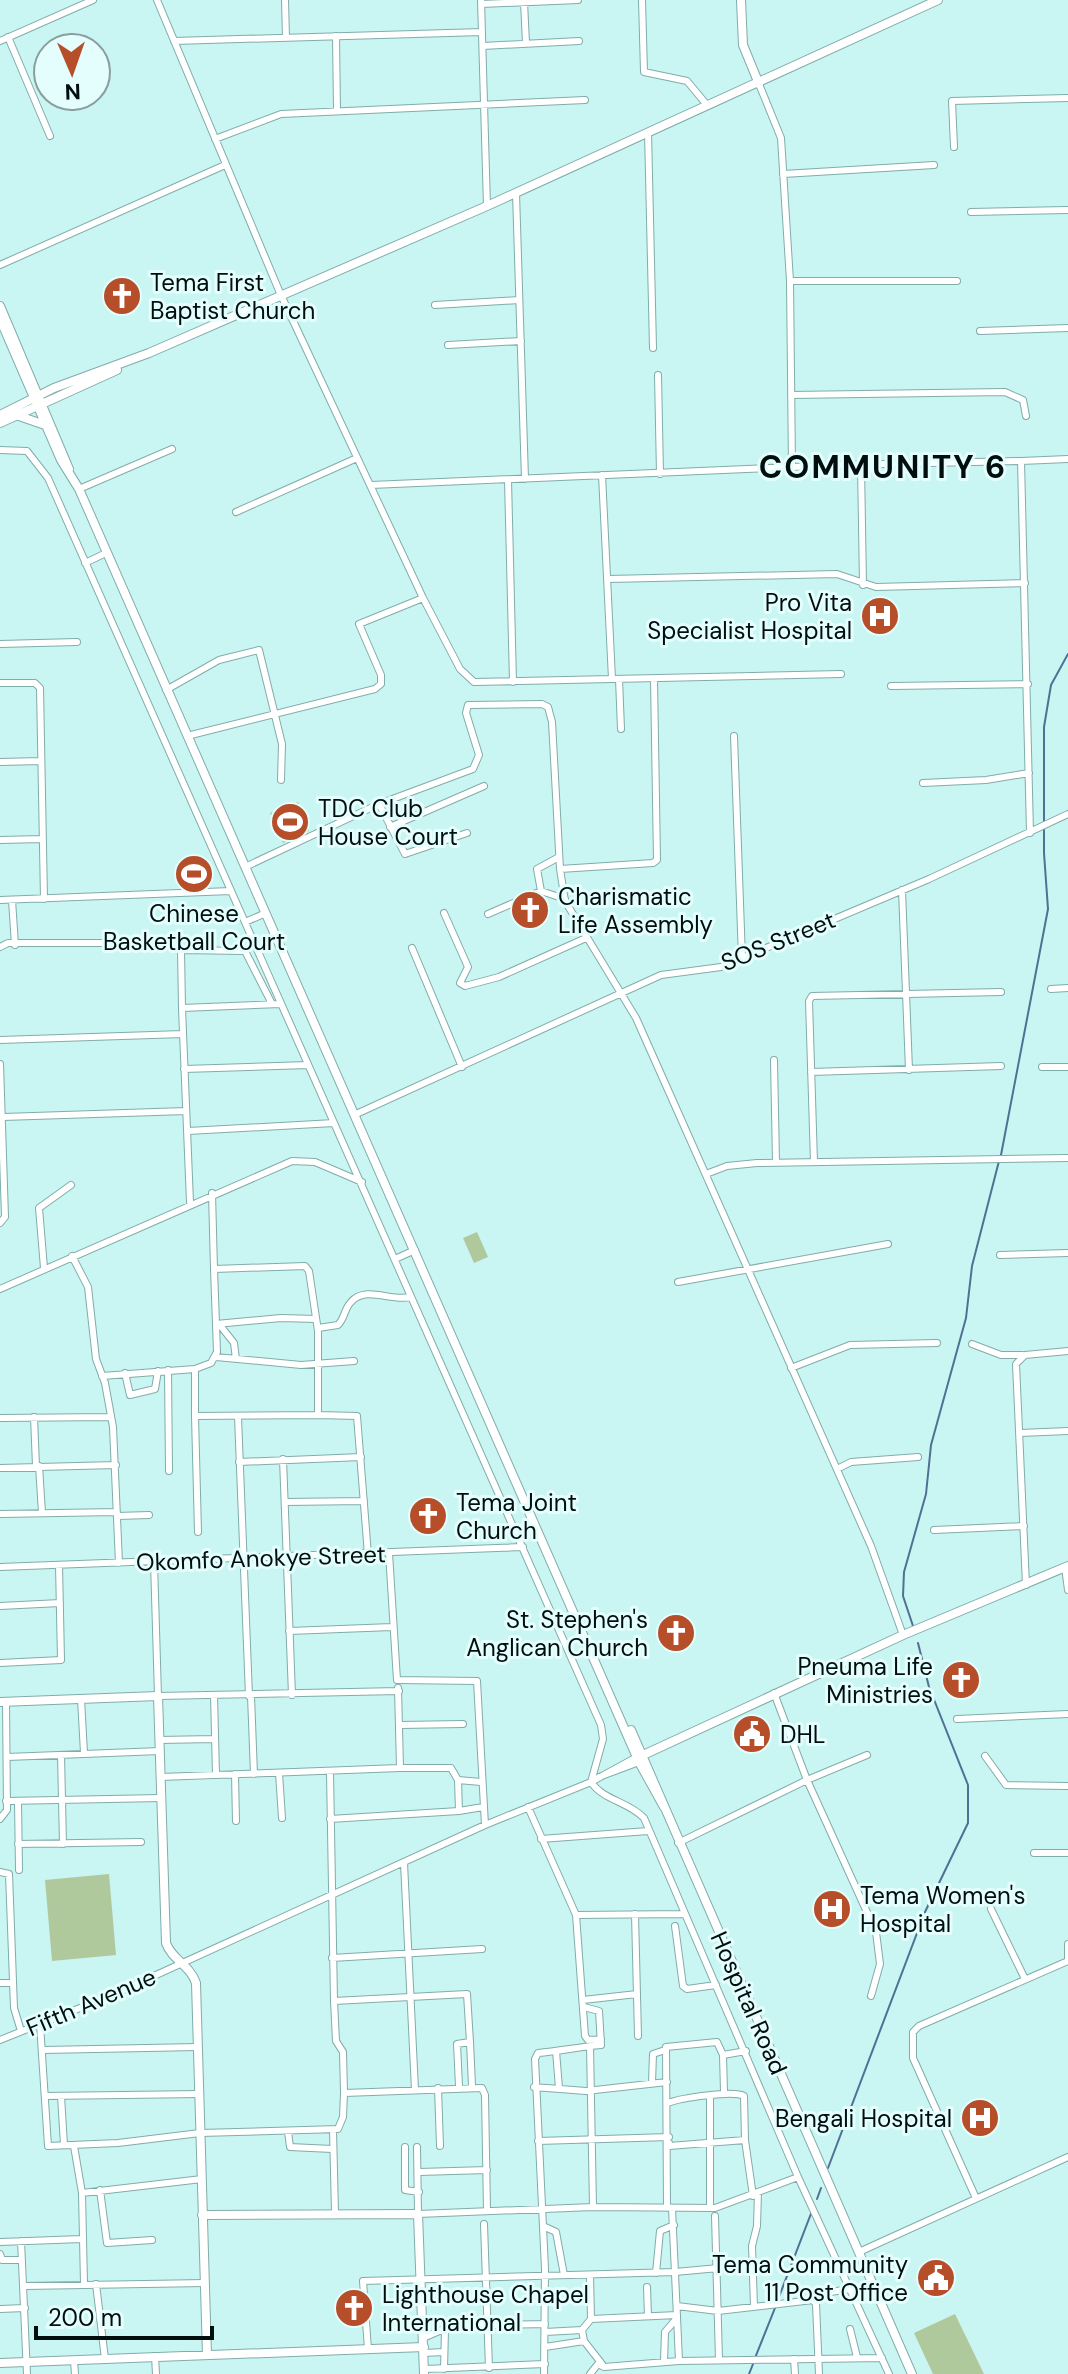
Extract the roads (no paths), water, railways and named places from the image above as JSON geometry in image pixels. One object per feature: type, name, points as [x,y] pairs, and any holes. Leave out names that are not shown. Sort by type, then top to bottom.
[{"type":"street","points":[[0,41],[93,0]]},
{"type":"street","points":[[157,0],[280,293],[423,598],[466,677],[478,684],[841,674]]},
{"type":"street","points":[[285,0],[286,38]]},
{"type":"street","points":[[487,206],[481,2],[578,0]]},
{"type":"street","points":[[642,0],[644,72],[687,81],[707,105]]},
{"type":"street","points":[[741,0],[743,45],[779,129],[790,281],[792,468]]},
{"type":"street","points":[[0,423],[39,401],[64,394],[280,293],[487,206],[938,0]]},
{"type":"street","points":[[526,43],[528,1]]},
{"type":"street","points":[[174,41],[482,32]]},
{"type":"street","points":[[336,36],[337,111]]},
{"type":"street","points":[[8,37],[50,136]]},
{"type":"street","points":[[483,46],[579,41]]},
{"type":"street","points":[[741,91],[753,68]]},
{"type":"street","points":[[954,147],[952,101],[1068,98]]},
{"type":"street","points":[[215,139],[281,114],[585,100]]},
{"type":"street","points":[[648,132],[653,348]]},
{"type":"street","points":[[0,265],[225,165]]},
{"type":"street","points":[[783,174],[934,165]]},
{"type":"street","points":[[516,193],[525,479]]},
{"type":"street","points":[[971,212],[1068,210]]},
{"type":"street","points":[[790,281],[957,281]]},
{"type":"street","points":[[435,305],[519,300]]},
{"type":"street","points":[[0,306],[31,383],[17,411]]},
{"type":"street","points":[[0,319],[31,383]]},
{"type":"street","points":[[980,331],[1068,328]]},
{"type":"street","points":[[448,345],[521,341]]},
{"type":"street","points":[[39,401],[54,388],[149,353]]},
{"type":"street","points":[[658,375],[660,474]]},
{"type":"street","points":[[31,383],[54,388]]},
{"type":"street","name":"Hospital Road","points":[[31,383],[619,1713],[664,1807],[912,2374]]},
{"type":"street","points":[[791,395],[1005,392],[1023,400],[1026,416]]},
{"type":"street","points":[[0,415],[17,411],[48,422],[64,394]]},
{"type":"street","points":[[0,450],[19,448],[37,460],[85,563],[601,1725],[603,1739],[591,1782],[603,1796],[636,1810],[648,1831],[746,2051],[798,2177],[889,2374]]},
{"type":"street","points":[[79,489],[172,449]]},
{"type":"street","points":[[236,512],[357,458]]},
{"type":"street","points":[[371,485],[1068,459]]},
{"type":"street","points":[[1021,461],[1030,833]]},
{"type":"street","points":[[861,465],[863,585]]},
{"type":"street","points":[[602,475],[621,729]]},
{"type":"street","points":[[508,480],[513,682]]},
{"type":"street","points":[[85,563],[106,553]]},
{"type":"street","points":[[608,579],[837,574],[863,585],[1025,583]]},
{"type":"street","points":[[187,736],[273,717],[377,688],[381,675],[359,624],[423,598]]},
{"type":"street","points":[[0,644],[77,642]]},
{"type":"street","points":[[166,690],[219,660],[259,650],[282,744],[281,780]]},
{"type":"street","points":[[560,869],[653,863],[657,860],[654,679]]},
{"type":"street","points":[[0,683],[39,685],[44,899]]},
{"type":"street","points":[[891,686],[1028,684]]},
{"type":"street","points":[[245,867],[379,804],[473,769],[480,759],[466,713],[467,706],[545,705],[552,722],[559,857],[565,899],[636,1018],[871,1546],[903,1635]]},
{"type":"street","points":[[734,736],[742,958]]},
{"type":"street","points":[[0,762],[41,761]]},
{"type":"street","points":[[923,783],[986,780],[1029,773]]},
{"type":"street","points":[[390,827],[484,786]]},
{"type":"street","points":[[379,804],[401,850],[408,854],[467,833]]},
{"type":"street","name":"SOS Street","points":[[354,1115],[669,972],[712,969],[742,958],[902,890],[1068,814]]},
{"type":"street","points":[[0,840],[42,839]]},
{"type":"street","points":[[541,891],[537,869],[559,857]]},
{"type":"street","points":[[902,890],[909,1070]]},
{"type":"street","points":[[0,900],[231,891]]},
{"type":"street","points":[[488,914],[541,891],[565,899]]},
{"type":"street","points":[[12,900],[15,945]]},
{"type":"street","points":[[245,922],[266,913]]},
{"type":"street","points":[[444,913],[468,967],[460,983],[465,986],[499,977],[586,938]]},
{"type":"street","points":[[0,947],[8,943],[136,943],[172,939],[181,950],[190,1202]]},
{"type":"street","points":[[412,948],[462,1067]]},
{"type":"street","points":[[181,950],[245,951],[272,1004]]},
{"type":"street","points":[[1051,989],[1068,988]]},
{"type":"street","points":[[814,1162],[809,1001],[812,996],[1001,992]]},
{"type":"street","points":[[182,1008],[281,1004]]},
{"type":"street","points":[[0,1040],[183,1034]]},
{"type":"street","points":[[774,1060],[776,1162]]},
{"type":"street","points":[[0,1064],[5,1217],[0,1223]]},
{"type":"street","points":[[184,1069],[308,1065]]},
{"type":"street","points":[[811,1072],[1001,1066]]},
{"type":"street","points":[[1042,1067],[1068,1067]]},
{"type":"street","points":[[3,1117],[186,1111]]},
{"type":"street","points":[[188,1131],[334,1123]]},
{"type":"street","points":[[706,1174],[727,1166],[776,1162],[1068,1158]]},
{"type":"street","points":[[0,1289],[190,1202],[297,1159],[315,1162],[362,1182]]},
{"type":"street","points":[[44,1268],[39,1208],[71,1185]]},
{"type":"street","points":[[102,1376],[195,1369],[211,1363],[216,1357],[212,1193]]},
{"type":"street","points":[[678,1282],[888,1244]]},
{"type":"street","points":[[395,1259],[415,1250]]},
{"type":"street","points":[[1000,1255],[1068,1253]]},
{"type":"street","points":[[72,1256],[87,1283],[96,1359],[111,1417],[119,1563]]},
{"type":"street","points":[[214,1269],[305,1266],[309,1271],[318,1328],[318,1415]]},
{"type":"street","points":[[318,1328],[338,1325],[353,1299],[361,1295],[400,1299],[410,1297]]},
{"type":"street","points":[[217,1324],[281,1318],[316,1319]]},
{"type":"street","points":[[217,1324],[234,1343],[236,1359]]},
{"type":"street","points":[[791,1368],[850,1345],[937,1343]]},
{"type":"street","points":[[972,1344],[1001,1355],[1068,1351]]},
{"type":"street","points":[[1025,1355],[1016,1364],[1026,1585]]},
{"type":"street","points":[[216,1357],[316,1364],[354,1361]]},
{"type":"street","points":[[195,1369],[198,1532]]},
{"type":"street","points":[[168,1370],[169,1471]]},
{"type":"street","points":[[125,1373],[130,1395],[136,1395],[155,1389],[158,1371]]},
{"type":"street","points":[[195,1416],[357,1415],[368,1555]]},
{"type":"street","points":[[34,1417],[42,1513]]},
{"type":"street","points":[[0,1418],[111,1417]]},
{"type":"street","points":[[238,1417],[254,1774]]},
{"type":"street","points":[[1020,1433],[1068,1431]]},
{"type":"street","points":[[239,1462],[361,1457]]},
{"type":"street","points":[[837,1469],[851,1462],[918,1457]]},
{"type":"street","points":[[283,1459],[292,1695]]},
{"type":"street","points":[[0,1468],[116,1465]]},
{"type":"street","points":[[285,1502],[364,1501]]},
{"type":"street","points":[[0,1514],[149,1515]]},
{"type":"street","points":[[934,1530],[1024,1526]]},
{"type":"street","name":"Okomfo Anokye Street","points":[[0,1567],[523,1547]]},
{"type":"street","points":[[389,1553],[399,1691],[400,1768]]},
{"type":"street","points":[[154,1562],[166,1943],[196,1983],[207,2355]]},
{"type":"street","points":[[0,1663],[61,1660],[59,1565]]},
{"type":"street","points":[[641,1759],[774,1693],[1067,1567],[1068,1590]]},
{"type":"street","points":[[0,1606],[60,1603]]},
{"type":"street","points":[[289,1631],[392,1627]]},
{"type":"street","points":[[397,1680],[477,1681],[485,1825]]},
{"type":"street","points":[[0,1819],[5,1815],[3,1799],[7,1757],[3,1702],[399,1691]]},
{"type":"street","points":[[774,1693],[807,1780],[876,1932],[880,1964],[871,1996]]},
{"type":"street","points":[[214,1695],[216,1775]]},
{"type":"street","points":[[81,1699],[84,1753]]},
{"type":"street","points":[[957,1719],[1068,1714]]},
{"type":"street","points":[[400,1725],[463,1724]]},
{"type":"street","points":[[159,1740],[214,1739]]},
{"type":"street","points":[[7,1757],[160,1751]]},
{"type":"street","points":[[61,1755],[63,1844]]},
{"type":"street","points":[[678,1843],[807,1780],[867,1755]]},
{"type":"street","points":[[985,1756],[1006,1785],[1068,1786]]},
{"type":"street","name":"Fifth Avenue","points":[[0,2040],[110,1996],[485,1825],[641,1759]]},
{"type":"street","points":[[160,1777],[451,1768],[458,1780],[459,1811]]},
{"type":"street","points":[[40,2024],[48,2144],[74,2146],[200,2133],[333,2130],[341,2124],[343,2052],[336,2041],[332,1958],[330,1772]]},
{"type":"street","points":[[279,1773],[282,1818]]},
{"type":"street","points":[[235,1774],[236,1821]]},
{"type":"street","points":[[458,1780],[481,1782]]},
{"type":"street","points":[[3,1799],[161,1798]]},
{"type":"street","points":[[18,1801],[19,1870]]},
{"type":"street","points":[[330,1819],[483,1807]]},
{"type":"street","points":[[528,1807],[576,1915],[586,2039],[601,2039]]},
{"type":"street","points":[[541,1839],[648,1831]]},
{"type":"street","points":[[18,1844],[141,1842]]},
{"type":"street","points":[[1034,1853],[1068,1853]]},
{"type":"street","points":[[404,1863],[415,2090]]},
{"type":"street","points":[[0,1872],[8,1872],[12,1983],[15,2014],[21,2031]]},
{"type":"street","points":[[0,1893],[9,1893]]},
{"type":"street","points":[[991,1909],[1025,1979]]},
{"type":"street","points":[[635,1914],[638,2036]]},
{"type":"street","points":[[576,1915],[684,1914]]},
{"type":"street","points":[[675,1926],[683,1986],[687,1989],[716,1985]]},
{"type":"street","points":[[0,1937],[9,1936]]},
{"type":"street","points":[[677,1945],[696,1939]]},
{"type":"street","points":[[975,2196],[913,2058],[911,2040],[919,2026],[1068,1960],[1068,1944]]},
{"type":"street","points":[[332,1958],[482,1949]]},
{"type":"street","points":[[0,1983],[12,1983]]},
{"type":"street","points":[[584,2004],[637,1994]]},
{"type":"street","points":[[334,2001],[469,1995],[472,2086]]},
{"type":"street","points":[[544,2374],[543,2226],[534,2087],[536,2056],[568,2046],[601,2045],[598,2008],[584,2004]]},
{"type":"street","points":[[459,2086],[457,2044],[470,2042]]},
{"type":"street","points":[[652,2083],[653,2054],[668,2046],[717,2042],[723,2055],[724,2092]]},
{"type":"street","points":[[590,2046],[593,2207]]},
{"type":"street","points":[[43,2050],[198,2047]]},
{"type":"street","points":[[665,2050],[669,2146],[745,2140]]},
{"type":"street","points":[[556,2051],[559,2088]]},
{"type":"street","points":[[723,2055],[746,2051]]},
{"type":"street","points":[[534,2087],[592,2090],[667,2082]]},
{"type":"street","points":[[344,2093],[459,2086],[482,2088],[485,2095],[487,2211]]},
{"type":"street","points":[[438,2088],[440,2146]]},
{"type":"street","points":[[668,2103],[680,2097],[710,2098],[724,2092],[744,2096],[745,2140],[756,2194],[751,2265],[754,2307]]},
{"type":"street","points":[[45,2096],[200,2094]]},
{"type":"street","points":[[61,2096],[64,2145]]},
{"type":"street","points":[[710,2098],[710,2208]]},
{"type":"street","points":[[333,2130],[335,2213]]},
{"type":"street","points":[[288,2131],[290,2147],[332,2149]]},
{"type":"street","points":[[538,2141],[669,2139]]},
{"type":"street","points":[[669,2139],[669,2208],[674,2225],[679,2361]]},
{"type":"street","points":[[74,2146],[82,2193],[84,2284]]},
{"type":"street","points":[[405,2147],[405,2190],[419,2192]]},
{"type":"street","points":[[417,2147],[424,2372],[545,2364]]},
{"type":"street","points":[[859,2252],[975,2196],[1068,2157]]},
{"type":"street","points":[[419,2172],[487,2170]]},
{"type":"street","points":[[202,2215],[418,2214],[593,2207],[710,2208],[798,2177]]},
{"type":"street","points":[[82,2193],[202,2179]]},
{"type":"street","points":[[100,2190],[107,2243],[152,2240]]},
{"type":"street","points":[[715,2216],[719,2360]]},
{"type":"street","points":[[484,2224],[489,2368]]},
{"type":"street","points":[[656,2273],[660,2231],[674,2225]]},
{"type":"street","points":[[543,2226],[556,2232],[564,2275]]},
{"type":"street","points":[[0,2242],[82,2239]]},
{"type":"street","points":[[21,2241],[27,2374]]},
{"type":"street","points":[[0,2254],[2,2260],[22,2260]]},
{"type":"street","points":[[368,2349],[363,2281],[544,2278],[716,2270],[751,2265]]},
{"type":"street","points":[[590,2276],[591,2319],[582,2330],[584,2341],[604,2367]]},
{"type":"street","points":[[24,2286],[205,2283]]},
{"type":"street","points":[[96,2284],[105,2359]]},
{"type":"street","points":[[647,2287],[648,2316]]},
{"type":"street","points":[[677,2306],[718,2311],[813,2300],[824,2293],[850,2289]]},
{"type":"street","points":[[813,2300],[819,2374]]},
{"type":"street","points":[[0,2309],[25,2308]]},
{"type":"street","points":[[591,2319],[677,2316]]},
{"type":"street","points":[[664,2361],[665,2332],[677,2316]]},
{"type":"street","points":[[423,2346],[451,2326],[582,2330]]},
{"type":"street","points":[[850,2329],[857,2357]]},
{"type":"street","points":[[444,2369],[445,2330]]},
{"type":"street","points":[[545,2347],[584,2341]]},
{"type":"street","points":[[0,2363],[423,2346],[444,2352]]},
{"type":"street","points":[[155,2356],[156,2374]]},
{"type":"street","points":[[590,2374],[598,2364],[604,2367],[664,2361],[882,2358]]},
{"type":"street","points":[[794,2359],[795,2374]]},
{"type":"street","points":[[74,2361],[75,2374]]},
{"type":"waterway","points":[[1001,1155],[1048,909],[1044,853],[1044,727],[1051,685],[1068,654]]},
{"type":"waterway","points":[[913,1626],[903,1596],[904,1572],[926,1494],[931,1445],[966,1318],[972,1266],[999,1161]]},
{"type":"waterway","points":[[828,2168],[925,1912],[968,1823],[968,1785],[929,1687],[918,1643]]},
{"type":"waterway","points":[[817,2199],[821,2188]]},
{"type":"waterway","points":[[777,2302],[812,2211]]},
{"type":"waterway","points":[[755,2358],[775,2308]]},
{"type":"waterway","points":[[749,2374],[753,2364]]},
{"type":"place","name":"Tema First Baptist Church","points":[[122,296]]},
{"type":"place","name":"Pro Vita Specialist Hospital","points":[[880,616]]},
{"type":"place","name":"TDC Club House Court","points":[[290,822]]},
{"type":"place","name":"Chinese Basketball Court","points":[[194,874]]},
{"type":"place","name":"Charismatic Life Assembly","points":[[530,910]]},
{"type":"place","name":"Tema Joint Church","points":[[428,1516]]},
{"type":"place","name":"St. Stephen's Anglican Church","points":[[676,1633]]},
{"type":"place","name":"Pneuma Life Ministries","points":[[961,1680]]},
{"type":"place","name":"DHL","points":[[752,1734]]},
{"type":"place","name":"Tema Women's Hospital","points":[[832,1909]]},
{"type":"place","name":"Bengali Hospital","points":[[980,2118]]},
{"type":"place","name":"Tema Community 11 Post Office","points":[[936,2278]]},
{"type":"place","name":"Lighthouse Chapel International","points":[[354,2308]]},
{"type":"district","name":"COMMUNITY 6","points":[[883,467]]}]
